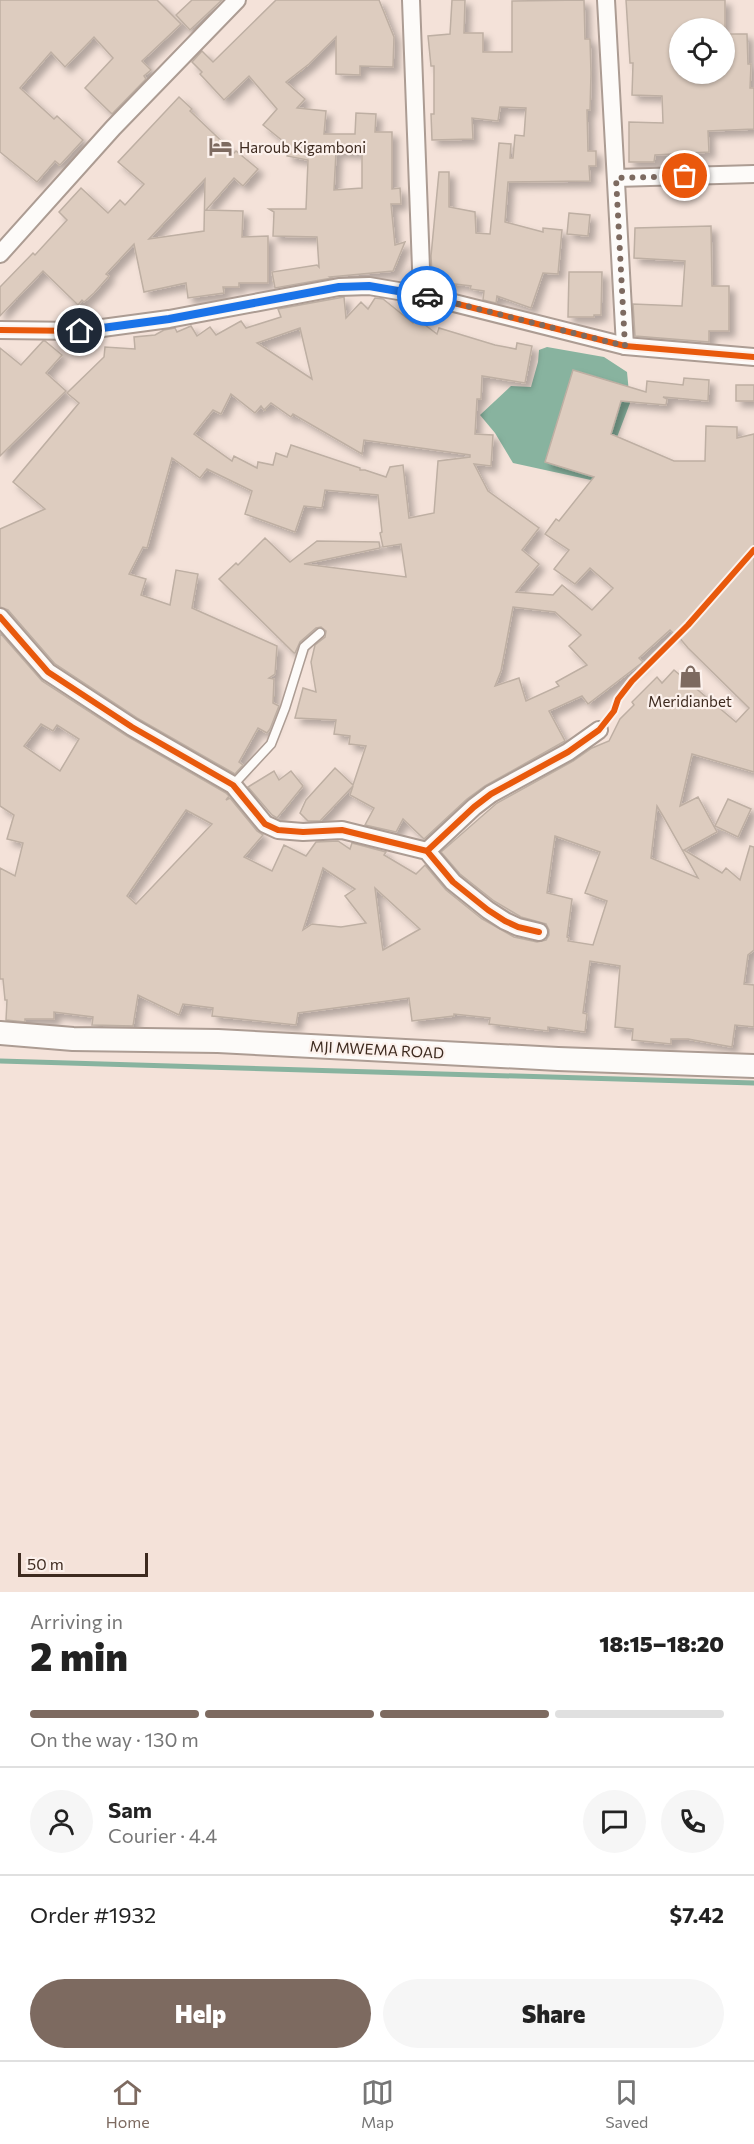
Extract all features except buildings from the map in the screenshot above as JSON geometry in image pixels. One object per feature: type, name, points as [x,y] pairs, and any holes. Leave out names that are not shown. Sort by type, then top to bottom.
[{"type":"main road","name":"MJI MWEMA ROAD","points":[[0,1034],[73,1039],[218,1041],[558,1059],[754,1066]]},
{"type":"street","points":[[0,254],[113,128],[237,0]]},
{"type":"street","points":[[411,0],[422,294]]},
{"type":"street","points":[[606,0],[625,346]]},
{"type":"street","points":[[616,178],[754,174]]},
{"type":"street","points":[[0,330],[80,331],[169,319],[339,287],[369,286],[422,294],[625,346],[754,357]]},
{"type":"street","points":[[0,617],[48,672],[132,727],[233,785],[264,824],[278,830],[342,831],[427,851],[453,882],[488,910],[505,921],[538,932]]},
{"type":"street","points":[[427,851],[491,794],[568,752],[599,730]]},
{"type":"lane","points":[[233,785],[271,744],[304,647],[320,633]]},
{"type":"shaded area","points":[[547,347],[604,357],[627,372],[630,403],[600,482],[513,463],[495,433],[480,415],[511,386],[531,387],[539,350]]},
{"type":"waterway","points":[[0,1061],[754,1083]]},
{"type":"cycle path","points":[[0,330],[80,331],[169,319],[339,287],[369,286],[422,295],[625,346],[754,357]]},
{"type":"cycle path","points":[[427,851],[491,794],[568,752],[599,730],[614,711],[618,699],[632,681],[688,625],[754,550]]},
{"type":"cycle path","points":[[0,617],[48,672],[132,727],[233,785],[265,824],[278,830],[303,832],[342,830],[427,851],[453,882],[488,910],[518,927],[539,932]]},
{"type":"way so far","points":[[427,296],[625,346],[616,178],[685,176]]},
{"type":"place","name":"Haroub Kigamboni","points":[[221,147]]},
{"type":"place","name":"Meridianbet","points":[[690,677]]},
{"type":"route","points":[[80,331],[169,319],[339,287],[369,286],[427,296]]}]
